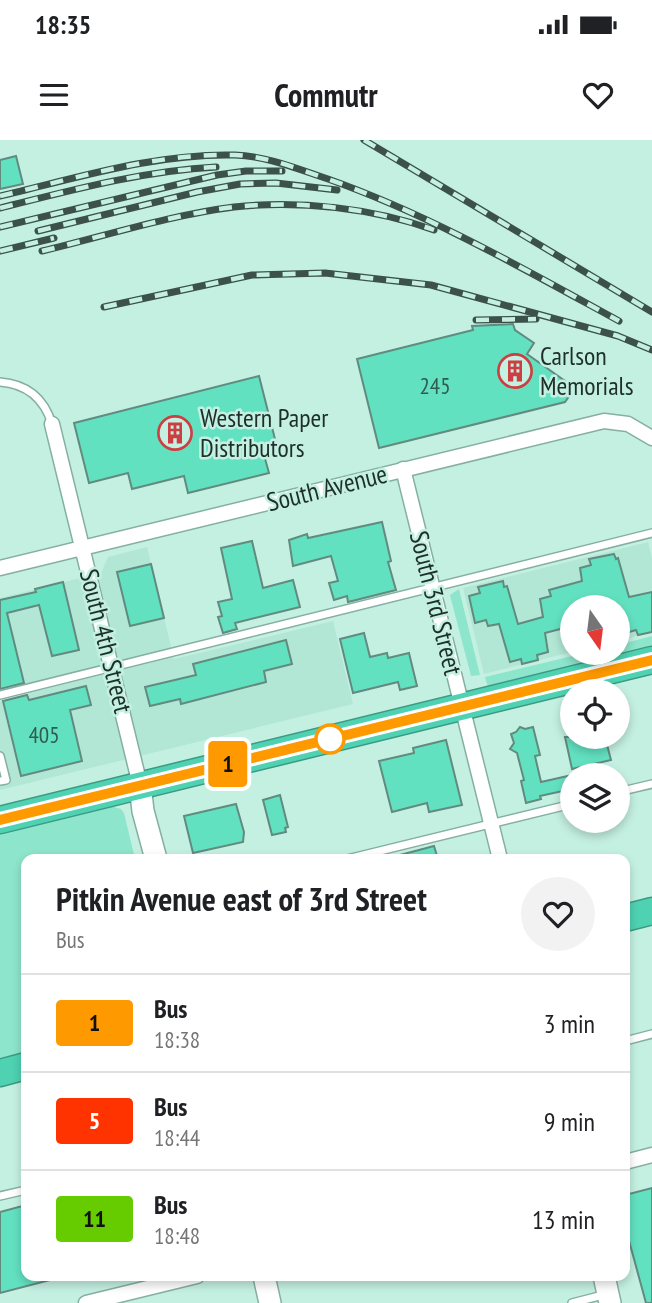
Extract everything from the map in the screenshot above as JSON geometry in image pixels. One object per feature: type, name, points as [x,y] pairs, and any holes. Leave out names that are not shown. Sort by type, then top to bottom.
[{"type":"highway","points":[[0,820],[652,660]]},
{"type":"highway","points":[[630,917],[652,911]]},
{"type":"highway","points":[[0,1073],[21,1067]]},
{"type":"main road","name":"South 4th Street","points":[[140,785],[155,854]]},
{"type":"main road","points":[[265,1281],[268,1303]]},
{"type":"street","name":"South Avenue","points":[[0,568],[604,421],[613,420],[628,424],[652,438]]},
{"type":"street","name":"South 4th Street","points":[[52,424],[140,785]]},
{"type":"street","name":"South 3rd Street","points":[[403,469],[499,854]]},
{"type":"street","points":[[630,1161],[652,1155]]},
{"type":"street","points":[[93,1302],[177,1281]]},
{"type":"lane","points":[[0,382],[22,387],[34,394],[43,402],[52,424]]},
{"type":"lane","points":[[0,695],[652,533]]},
{"type":"lane","points":[[0,756],[6,780],[0,781]]},
{"type":"lane","points":[[630,789],[652,784]]},
{"type":"lane","points":[[368,854],[560,807]]},
{"type":"lane","points":[[630,1040],[652,1034]]},
{"type":"lane","points":[[0,1196],[21,1191]]},
{"type":"lane","points":[[572,1303],[607,1291]]},
{"type":"shaded area","points":[[648,542],[652,558],[652,632],[630,638],[630,595],[560,595],[560,655],[484,674],[463,588]]},
{"type":"shaded area","points":[[147,547],[174,659],[333,621],[353,704],[0,790],[0,701],[28,694],[24,683],[0,689],[0,598],[101,573],[108,557]]},
{"type":"shaded area","points":[[459,589],[480,675],[471,676],[450,595]]},
{"type":"shaded area","points":[[652,636],[652,647],[630,652],[630,642]]},
{"type":"shaded area","points":[[560,659],[560,665],[578,665],[488,687],[485,677]]},
{"type":"shaded area","points":[[110,806],[121,809],[124,813],[134,854],[21,854],[21,1053],[0,1058],[0,834]]},
{"type":"building","points":[[16,156],[23,184],[0,189],[0,160]]},
{"type":"building","points":[[513,324],[515,330],[534,343],[527,354],[575,388],[565,402],[379,448],[357,359],[473,330],[472,326]]},
{"type":"building","name":"Western Paper Distributors","points":[[259,376],[278,451],[264,455],[269,473],[188,493],[184,476],[132,489],[128,473],[89,483],[74,423]]},
{"type":"building","points":[[382,522],[391,561],[388,562],[396,590],[348,602],[347,596],[334,600],[329,583],[338,581],[331,556],[293,566],[289,540],[307,534],[308,538]]},
{"type":"building","points":[[252,541],[263,588],[293,580],[300,607],[235,623],[237,629],[223,633],[218,617],[222,616],[218,602],[232,599],[221,548]]},
{"type":"building","points":[[614,554],[616,559],[618,558],[628,595],[560,595],[560,629],[545,633],[548,652],[537,655],[538,660],[522,664],[521,659],[510,662],[499,624],[488,626],[486,620],[475,623],[469,596],[480,593],[478,587],[503,581],[504,587],[507,586],[518,624],[543,617],[540,599],[551,596],[549,590],[582,581],[580,568],[591,565],[589,559]]},
{"type":"building","points":[[151,564],[164,618],[130,626],[117,572]]},
{"type":"building","points":[[63,582],[79,650],[52,656],[39,605],[7,613],[24,683],[0,689],[0,600],[36,592],[35,589]]},
{"type":"building","points":[[652,592],[652,632],[638,635],[636,630],[630,632],[630,597]]},
{"type":"building","points":[[364,633],[370,657],[387,653],[388,658],[409,653],[417,686],[400,690],[398,682],[353,693],[340,639]]},
{"type":"building","points":[[286,640],[292,664],[264,671],[266,682],[181,704],[180,699],[150,706],[145,687],[196,675],[193,664]]},
{"type":"building","points":[[86,686],[91,705],[70,710],[82,761],[21,776],[3,701],[27,695],[29,700]]},
{"type":"building","points":[[520,727],[533,727],[540,755],[535,756],[541,782],[560,778],[560,792],[540,796],[541,799],[526,803],[521,781],[524,780],[517,753],[510,749],[514,743],[511,734]]},
{"type":"building","points":[[446,740],[462,805],[429,812],[427,803],[392,812],[379,761],[414,753],[413,748]]},
{"type":"building","points":[[568,749],[608,749],[611,760],[598,763],[571,763]]},
{"type":"building","points":[[280,795],[288,827],[285,828],[286,832],[272,835],[263,800]]},
{"type":"building","points":[[236,804],[244,832],[243,842],[193,853],[184,816]]},
{"type":"building","points":[[434,846],[436,854],[404,854]]},
{"type":"building","points":[[652,1188],[652,1303],[646,1303],[630,1244],[630,1194]]},
{"type":"building","points":[[21,1206],[21,1281],[46,1281],[0,1293],[0,1212]]},
{"type":"railway","points":[[364,140],[652,312]]},
{"type":"railway","points":[[0,196],[146,162],[205,155],[259,158],[328,179],[403,209],[476,244],[619,321]]},
{"type":"railway","points":[[0,208],[134,177],[216,167]]},
{"type":"railway","points":[[0,227],[217,175],[246,171],[282,171]]},
{"type":"railway","points":[[38,231],[240,184],[276,183],[337,190]]},
{"type":"railway","points":[[42,251],[186,215],[259,205],[310,205],[361,211],[434,230]]},
{"type":"railway","points":[[0,251],[54,238]]},
{"type":"railway","points":[[104,307],[252,275],[325,273],[431,285],[618,336],[652,350]]},
{"type":"railway","points":[[476,320],[536,319]]},
{"type":"bus line","name":"1","points":[[0,820],[652,660]]},
{"type":"place","name":"Carlson Memorials","points":[[515,371]]},
{"type":"place","name":"Western Paper Distributors","points":[[175,433]]}]
